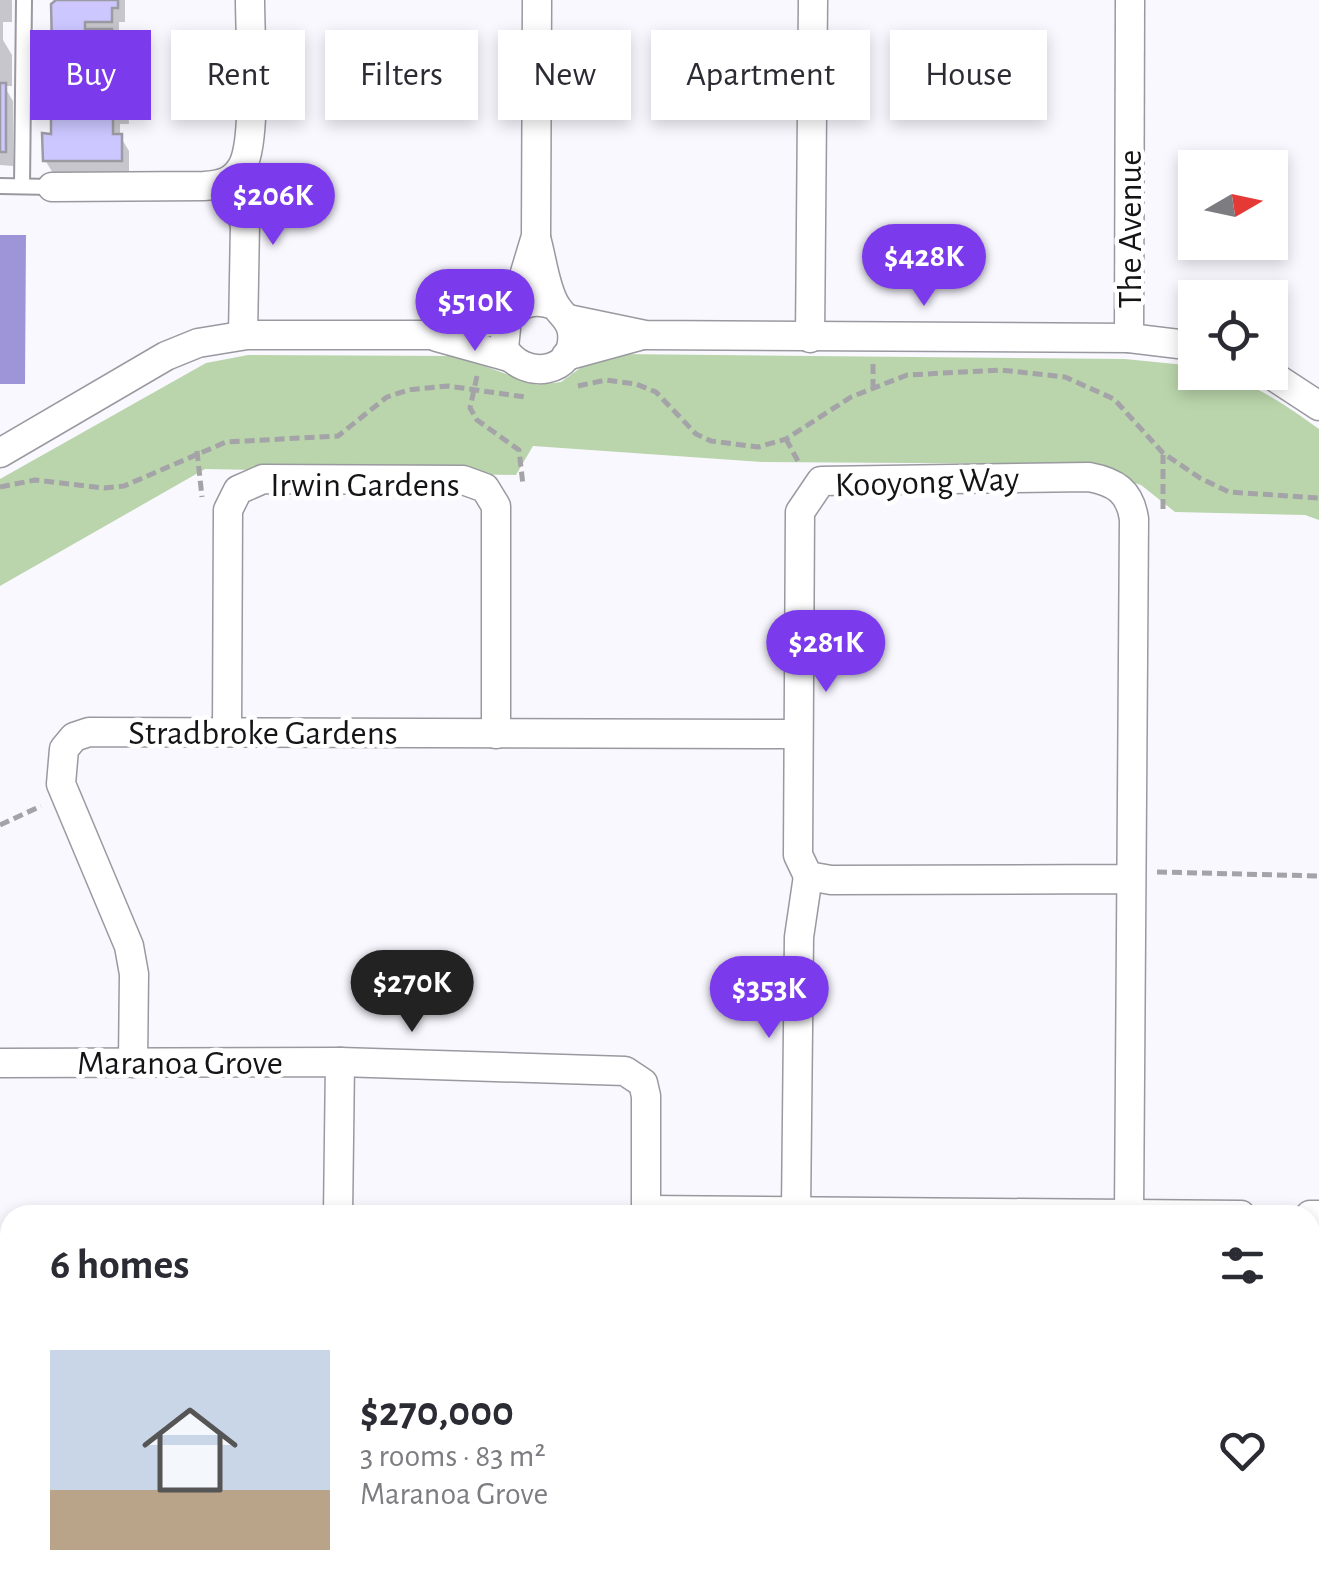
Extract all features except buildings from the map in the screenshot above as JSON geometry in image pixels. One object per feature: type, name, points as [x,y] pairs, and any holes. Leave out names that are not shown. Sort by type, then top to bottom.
[{"type":"street","points":[[52,186],[227,182],[244,164],[249,148],[250,0]]},
{"type":"street","points":[[509,356],[502,337],[536,236],[538,0]]},
{"type":"street","points":[[810,338],[813,0]]},
{"type":"street","name":"The Avenue","points":[[1128,338],[1130,0]]},
{"type":"street","points":[[227,182],[245,224],[243,335]]},
{"type":"street","points":[[430,335],[509,356],[526,370],[537,371],[558,364],[566,356],[572,338],[536,236]]},
{"type":"street","points":[[0,453],[166,356],[198,342],[243,335],[430,335],[510,314],[534,301],[645,334],[1128,338],[1178,344]]},
{"type":"street","points":[[566,356],[645,334]]},
{"type":"street","points":[[1288,386],[1319,406]]},
{"type":"street","name":"Kooyong Way","points":[[808,876],[798,855],[800,512],[822,481],[1089,477],[1123,490],[1134,519],[1129,1205]]},
{"type":"street","name":"Irwin Gardens","points":[[227,730],[228,510],[238,490],[263,479],[463,480],[485,488],[496,506],[496,734]]},
{"type":"street","name":"Stradbroke Gardens","points":[[63,787],[64,749],[74,737],[105,730],[797,734]]},
{"type":"street","points":[[63,787],[129,946],[134,974],[133,1064]]},
{"type":"street","points":[[796,1205],[798,937],[808,876],[831,880],[1131,876]]},
{"type":"street","points":[[338,1205],[340,1062]]},
{"type":"street","name":"Maranoa Grove","points":[[0,1063],[340,1062],[625,1071],[643,1083],[646,1096],[646,1205]]},
{"type":"lane","points":[[22,186],[24,0]]},
{"type":"lane","points":[[0,186],[52,186]]},
{"type":"path","points":[[480,349],[470,408],[477,420],[519,450],[524,486]]},
{"type":"path","points":[[572,388],[606,380],[636,384],[656,392],[696,434],[711,441],[758,447],[786,439],[851,397],[908,374],[1001,370],[1064,377],[1114,399],[1164,454],[1229,492],[1319,498]]},
{"type":"path","points":[[0,486],[35,480],[104,488],[124,486],[226,442],[338,436],[387,398],[408,390],[448,386],[536,399]]},
{"type":"path","points":[[0,825],[42,806],[42,797],[63,787]]},
{"type":"path","points":[[1131,876],[1319,876]]},
{"type":"green space","points":[[617,354],[1125,359],[1178,364],[1178,390],[1259,390],[1319,429],[1319,520],[1305,515],[1175,512],[1141,485],[1077,464],[762,462],[533,446],[516,475],[205,469],[0,586],[0,479],[206,363],[248,355],[456,356],[537,385],[561,382],[583,366]]},
{"type":"shaded area","points":[[0,235],[26,235],[25,384],[0,384]]}]
